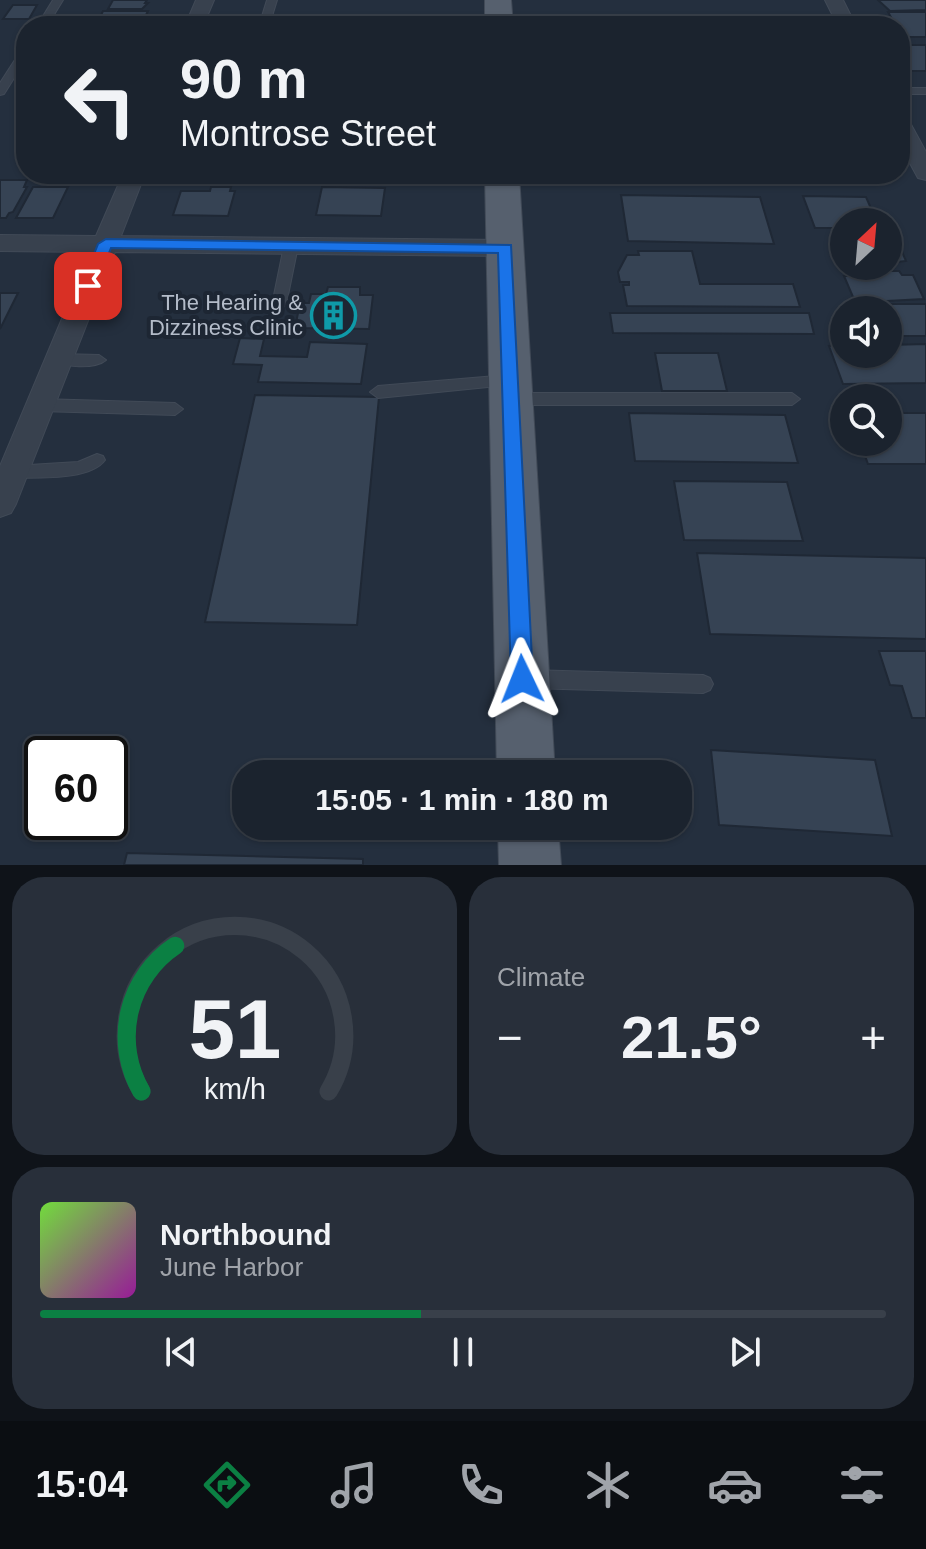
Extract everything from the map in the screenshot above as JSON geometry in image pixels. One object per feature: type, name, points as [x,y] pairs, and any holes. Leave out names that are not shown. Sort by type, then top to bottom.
[{"type":"main road","points":[[502,184],[525,760]]},
{"type":"main road","points":[[529,840],[530,865]]},
{"type":"street","points":[[910,143],[926,173]]},
{"type":"street","points":[[0,504],[130,184]]},
{"type":"street","points":[[0,243],[505,248]]},
{"type":"lane","points":[[0,92],[16,67]]},
{"type":"lane","points":[[279,305],[291,246]]},
{"type":"lane","points":[[59,359],[99,360]]},
{"type":"lane","points":[[378,392],[511,389],[792,399]]},
{"type":"lane","points":[[40,405],[175,409]]},
{"type":"lane","points":[[13,472],[80,468],[97,460]]},
{"type":"lane","points":[[522,679],[703,684]]},
{"type":"building","points":[[113,0],[147,0],[145,3],[148,3],[142,9],[108,9]]},
{"type":"building","points":[[878,0],[926,0],[926,10],[890,11]]},
{"type":"building","points":[[13,5],[37,5],[31,16],[3,19]]},
{"type":"building","points":[[103,11],[148,11],[146,16],[100,16]]},
{"type":"building","points":[[888,12],[926,12],[926,37],[910,37],[910,16],[890,16]]},
{"type":"building","points":[[910,45],[926,45],[926,71],[911,71]]},
{"type":"building","points":[[0,180],[16,180],[16,184],[25,184],[24,187],[27,187],[13,212],[6,218],[0,218]]},
{"type":"building","points":[[33,187],[68,187],[53,218],[16,218]]},
{"type":"building","points":[[211,187],[231,187],[230,191],[235,191],[228,216],[173,215],[181,191],[210,191]]},
{"type":"building","points":[[322,187],[385,188],[381,216],[316,215]]},
{"type":"building","points":[[621,195],[760,197],[774,244],[628,241]]},
{"type":"building","points":[[803,196],[866,197],[871,208],[830,208],[830,228],[815,228]]},
{"type":"building","points":[[638,251],[692,251],[700,284],[793,284],[800,307],[627,306],[623,285],[629,285],[629,282],[620,282],[618,272],[627,255],[639,255]]},
{"type":"building","points":[[902,275],[913,275],[924,299],[902,300],[902,296],[853,296],[846,280],[902,280]]},
{"type":"building","name":"The Hearing & Dizziness Clinic","points":[[328,287],[360,287],[360,295],[373,295],[369,329],[295,328],[300,303],[309,303],[311,294],[326,294]]},
{"type":"building","points":[[0,293],[18,293],[0,329]]},
{"type":"building","points":[[902,304],[926,304],[926,336],[902,336]]},
{"type":"building","points":[[610,313],[809,313],[814,334],[613,333]]},
{"type":"building","points":[[240,338],[264,339],[260,356],[307,357],[310,342],[367,344],[361,384],[258,382],[262,365],[233,364]]},
{"type":"building","points":[[926,344],[926,383],[843,384],[837,368],[902,368],[902,345]]},
{"type":"building","points":[[655,353],[718,353],[727,391],[662,391]]},
{"type":"building","points":[[255,395],[379,397],[357,625],[205,622]]},
{"type":"building","points":[[629,413],[785,415],[798,463],[635,461]]},
{"type":"building","points":[[902,413],[926,413],[926,464],[868,464],[865,456],[902,456]]},
{"type":"building","points":[[674,481],[787,482],[803,541],[684,540]]},
{"type":"building","points":[[697,553],[926,558],[926,639],[710,634]]},
{"type":"building","points":[[879,651],[926,651],[926,718],[912,718],[902,686],[890,685]]},
{"type":"building","points":[[711,750],[875,760],[892,836],[719,825]]},
{"type":"building","points":[[127,853],[363,859],[363,865],[124,865]]},
{"type":"place","name":"The Hearing & Dizziness Clinic","points":[[334,315]]},
{"type":"route","points":[[88,286],[106,244],[505,248],[522,679]]}]
